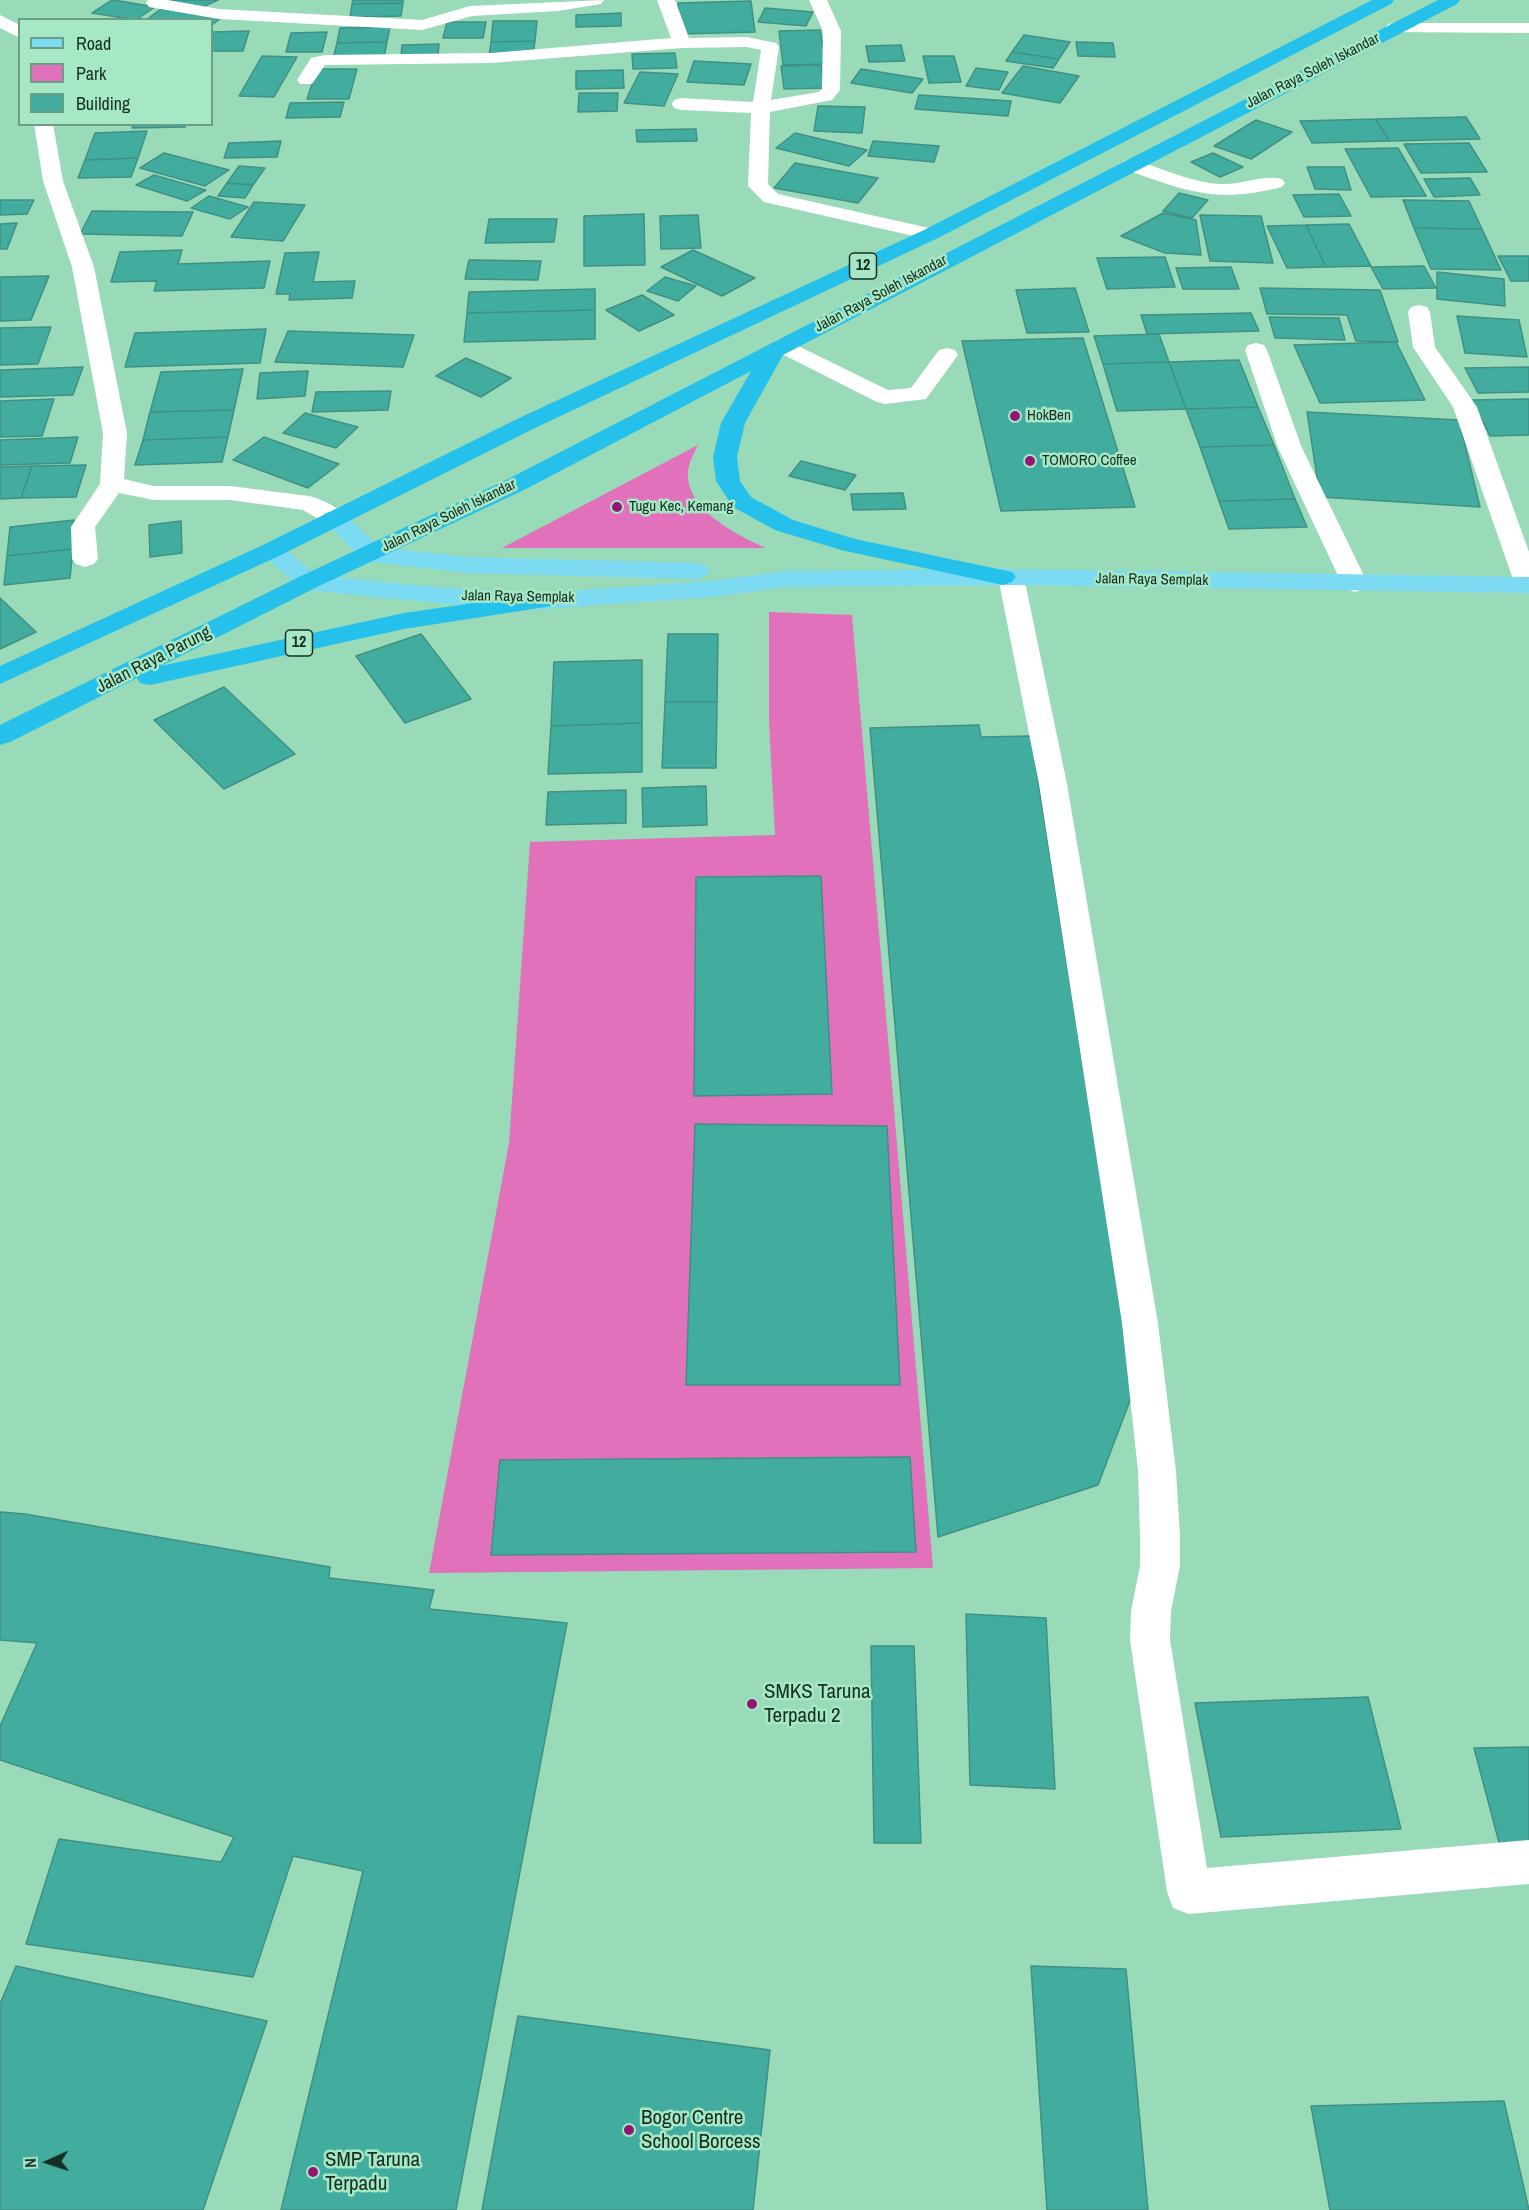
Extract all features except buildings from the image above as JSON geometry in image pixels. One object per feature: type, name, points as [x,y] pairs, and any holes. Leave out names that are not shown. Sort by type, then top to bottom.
[{"type":"highway","name":"Jalan Raya Soleh Iskandar","points":[[272,550],[525,424],[931,234],[1385,0]]},
{"type":"highway","name":"Jalan Raya Soleh Iskandar","points":[[308,582],[372,554],[517,484],[1451,0]]},
{"type":"highway","points":[[1301,42],[1340,57]]},
{"type":"highway","points":[[780,348],[733,423],[725,457],[728,481],[742,502],[784,525],[849,545],[1007,577]]},
{"type":"highway","name":"12","points":[[0,676],[272,550]]},
{"type":"highway","name":"Jalan Raya Parung","points":[[0,736],[308,582]]},
{"type":"highway","name":"12","points":[[60,707],[165,672],[404,621],[543,601]]},
{"type":"main road","points":[[334,518],[372,554]]},
{"type":"main road","points":[[272,550],[308,582]]},
{"type":"main road","name":"Jalan Raya Semplak","points":[[372,554],[467,565],[710,572],[776,579],[1007,577],[1528,585]]},
{"type":"main road","name":"Jalan Raya Semplak","points":[[308,582],[445,596],[543,601],[711,589],[776,579]]},
{"type":"street","points":[[155,3],[230,15],[422,25],[439,22],[470,11],[558,6],[595,0]]},
{"type":"street","points":[[666,0],[682,43]]},
{"type":"street","points":[[681,104],[761,108],[825,96],[831,90],[832,32],[818,0]]},
{"type":"street","points":[[0,20],[18,32]]},
{"type":"street","points":[[1394,28],[1529,28]]},
{"type":"street","points":[[306,80],[320,60],[491,58],[682,43],[747,42],[770,47],[761,108],[758,186],[771,198],[931,234]]},
{"type":"street","points":[[43,126],[53,180],[83,267],[115,433],[112,484],[99,507],[89,516],[83,527],[85,559]]},
{"type":"street","points":[[1131,165],[1209,189],[1233,190],[1275,183]]},
{"type":"street","points":[[1419,312],[1424,347],[1465,407],[1528,585]]},
{"type":"street","points":[[780,348],[885,397],[918,394],[947,355]]},
{"type":"street","points":[[1256,350],[1290,448],[1355,584]]},
{"type":"street","points":[[112,484],[154,493],[230,493],[309,503],[334,518]]},
{"type":"street","points":[[1007,577],[1054,795],[1140,1323],[1157,1471],[1160,1536],[1160,1566],[1151,1611],[1150,1640],[1189,1892],[1529,1862]]},
{"type":"green space","points":[[698,445],[688,471],[689,484],[695,497],[715,519],[741,536],[766,548],[502,548]]},
{"type":"green space","points":[[769,612],[852,615],[933,1568],[429,1573],[509,1143],[530,842],[775,835],[769,721]]},
{"type":"place","name":"HokBen","points":[[1015,416]]},
{"type":"place","name":"TOMORO Coffee","points":[[1030,461]]},
{"type":"place","name":"Tugu Kec, Kemang","points":[[617,507]]},
{"type":"place","name":"SMKS Taruna Terpadu 2","points":[[752,1704]]},
{"type":"place","name":"Bogor Centre School Borcess","points":[[629,2130]]},
{"type":"place","name":"SMP Taruna Terpadu","points":[[313,2172]]}]
